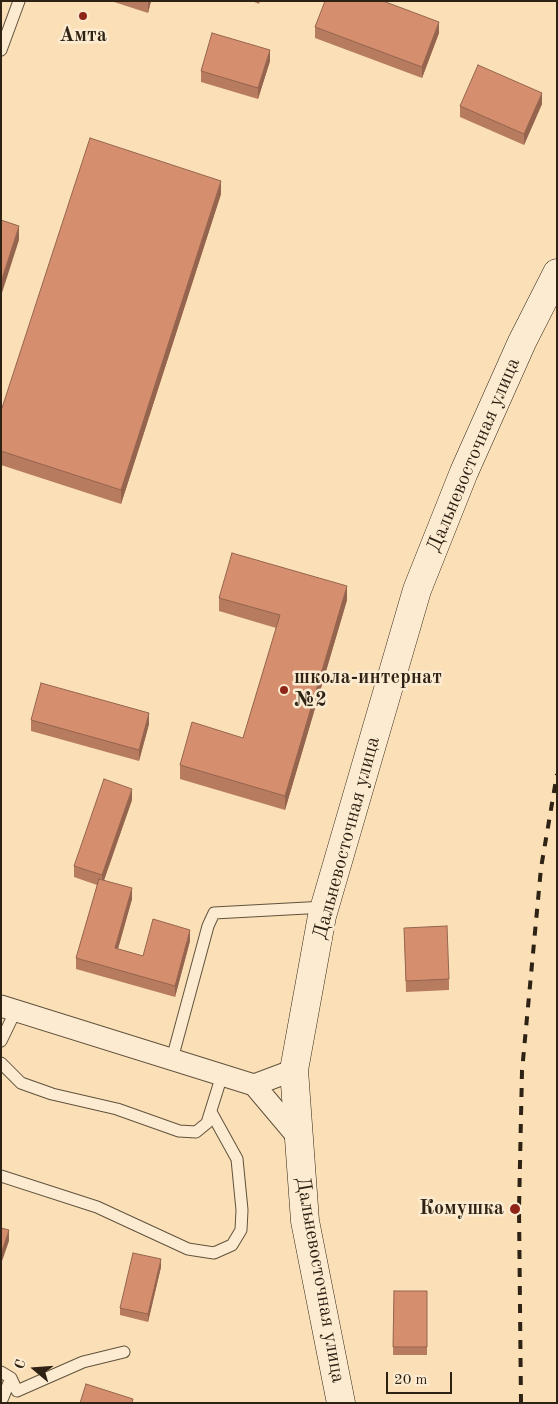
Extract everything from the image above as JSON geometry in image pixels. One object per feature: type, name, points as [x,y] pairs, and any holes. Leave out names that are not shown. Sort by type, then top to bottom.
[{"type":"street","name":"Дальневосточная улица","points":[[341,1403],[306,1221],[297,1136],[294,1070],[325,907],[417,590],[464,472],[522,342],[557,273]]},
{"type":"street","points":[[8,1008],[254,1085],[297,1136]]},
{"type":"street","points":[[254,1085],[294,1070]]},
{"type":"lane","points":[[1,50],[20,1]]},
{"type":"lane","points":[[172,1060],[208,926],[214,913],[325,907]]},
{"type":"lane","points":[[1,1041],[8,1008]]},
{"type":"lane","points":[[1,1063],[21,1083],[52,1094],[117,1109],[179,1131],[196,1132],[207,1123],[222,1075]]},
{"type":"lane","points":[[1,1176],[97,1206],[188,1249],[214,1253],[232,1245],[241,1230],[242,1210],[238,1159],[211,1112]]},
{"type":"lane","points":[[6,1375],[17,1391],[83,1362],[124,1352]]},
{"type":"lane","points":[[1,1402],[6,1375]]},
{"type":"building","points":[[325,1],[383,1],[439,22],[422,67],[315,27]]},
{"type":"building","points":[[212,33],[270,50],[258,88],[201,71]]},
{"type":"building","points":[[478,65],[542,93],[524,134],[460,106]]},
{"type":"building","points":[[90,138],[221,181],[121,490],[1,451],[1,411]]},
{"type":"building","points":[[1,220],[19,226],[1,282]]},
{"type":"building","points":[[232,553],[347,586],[285,796],[180,765],[192,722],[243,738],[280,615],[219,598]]},
{"type":"building","points":[[41,683],[149,713],[139,750],[31,720]]},
{"type":"building","points":[[104,779],[132,789],[102,875],[74,866]]},
{"type":"building","points":[[99,879],[132,888],[115,948],[143,956],[153,919],[190,930],[175,986],[76,958]]},
{"type":"building","points":[[447,926],[449,979],[406,981],[404,928]]},
{"type":"building","points":[[1,1228],[9,1230],[1,1254]]},
{"type":"building","points":[[133,1253],[161,1259],[148,1314],[120,1308]]},
{"type":"building","points":[[394,1291],[427,1291],[427,1347],[393,1347]]},
{"type":"building","points":[[86,1384],[133,1399],[132,1403],[80,1403]]},
{"type":"railway","points":[[521,1403],[519,1209],[522,1071],[541,868],[557,774]]},
{"type":"place","name":"Амта","points":[[83,16]]},
{"type":"place","name":"школа-интернат №2","points":[[284,690]]},
{"type":"place","name":"Комушка","points":[[515,1209]]}]
